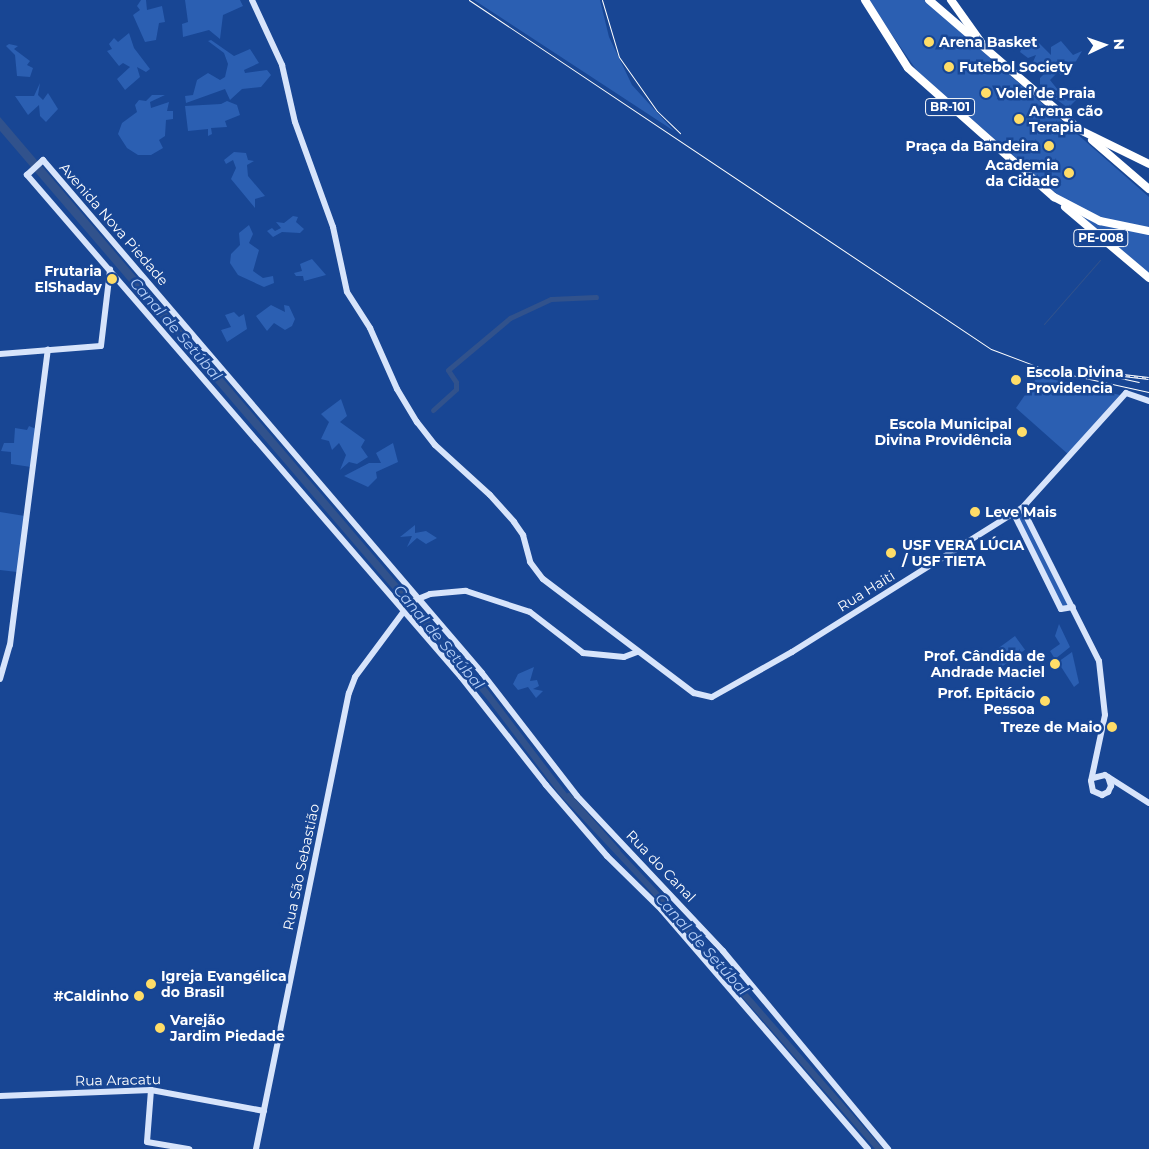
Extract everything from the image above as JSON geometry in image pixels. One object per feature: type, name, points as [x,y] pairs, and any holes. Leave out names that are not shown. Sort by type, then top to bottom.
[{"type":"highway","name":"BR-101","points":[[865,0],[908,68],[1054,197],[1092,217],[1119,226],[1149,231]]},
{"type":"highway","points":[[929,0],[1149,189]]},
{"type":"highway","points":[[950,0],[986,50]]},
{"type":"highway","points":[[1080,130],[1149,164]]},
{"type":"highway","name":"PE-008","points":[[1054,197],[1149,278]]},
{"type":"street","name":"Rua Haiti","points":[[252,0],[282,65],[295,122],[332,227],[347,292],[377,340],[406,405],[435,445],[484,488],[514,522],[523,535],[530,562],[543,579],[694,693],[712,697],[792,652],[1022,508],[1126,393],[1149,401]]},
{"type":"street","name":"Avenida Nova Piedade","points":[[405,609],[27,175],[43,160],[415,600]]},
{"type":"street","points":[[0,354],[101,346],[110,270]]},
{"type":"street","points":[[0,679],[10,646],[48,349]]},
{"type":"street","points":[[1022,508],[1093,644],[1102,671],[1105,701],[1098,763],[1093,778],[1093,791],[1102,795],[1122,787]]},
{"type":"street","points":[[1013,512],[1060,609],[1073,607]]},
{"type":"street","points":[[415,600],[452,590],[474,592],[536,616],[583,653],[624,657],[639,653]]},
{"type":"street","name":"Rua São Sebastião","points":[[256,1149],[349,692],[355,677],[405,609],[415,600]]},
{"type":"street","name":"Rua do Canal","points":[[415,600],[482,673],[577,796],[723,951],[888,1149]]},
{"type":"street","points":[[405,609],[546,784],[607,856],[662,910],[868,1149]]},
{"type":"street","points":[[1098,763],[1111,786],[1108,792]]},
{"type":"street","points":[[1093,778],[1106,776],[1149,803]]},
{"type":"street","points":[[152,1090],[147,1142],[189,1149]]},
{"type":"street","name":"Rua Aracatu","points":[[0,1096],[152,1090],[264,1111]]},
{"type":"shaded area","points":[[141,0],[146,0],[147,10],[162,6],[165,22],[159,23],[156,40],[145,42],[133,15],[140,10],[137,6]]},
{"type":"shaded area","points":[[185,0],[240,0],[243,6],[223,15],[220,39],[209,30],[183,37],[182,24],[188,22]]},
{"type":"shaded area","points":[[474,0],[600,0],[609,37],[632,85],[674,131]]},
{"type":"shaded area","points":[[868,0],[924,0],[1149,197],[1149,275],[917,71]]},
{"type":"shaded area","points":[[129,33],[134,48],[150,69],[146,72],[137,67],[140,77],[125,90],[117,79],[130,67],[123,63],[119,66],[107,51],[112,49],[109,44],[114,38],[118,42]]},
{"type":"shaded area","points":[[211,40],[234,56],[250,49],[259,63],[244,70],[245,73],[267,70],[271,75],[261,87],[242,89],[230,100],[225,89],[186,103],[185,96],[193,95],[197,80],[208,73],[220,80],[225,77],[228,64],[224,53],[208,41]]},
{"type":"shaded area","points":[[1061,41],[1073,55],[1082,51],[1072,68],[1061,75],[1058,72],[1050,80],[1066,100],[1072,96],[1077,99],[1068,108],[1040,87],[1040,78],[1045,73],[1033,62],[1036,55],[1028,58],[1020,52],[1023,45],[1039,43],[1051,55],[1051,47]]},
{"type":"shaded area","points":[[9,44],[18,46],[14,49],[30,61],[27,65],[33,68],[30,77],[17,76],[15,55],[6,46]]},
{"type":"shaded area","points":[[40,83],[38,95],[43,100],[48,93],[58,109],[46,122],[40,116],[39,105],[28,115],[15,96],[34,96]]},
{"type":"shaded area","points":[[152,95],[165,95],[150,102],[151,108],[169,102],[167,111],[173,111],[173,119],[166,120],[165,136],[159,140],[163,148],[151,155],[138,155],[127,148],[118,134],[122,123],[137,112],[135,105],[139,100],[146,101]]},
{"type":"shaded area","points":[[227,101],[237,105],[240,115],[225,121],[227,127],[211,128],[212,134],[208,136],[208,129],[188,131],[185,106],[221,104]]},
{"type":"shaded area","points":[[234,152],[246,153],[248,160],[254,161],[247,165],[248,176],[265,196],[255,199],[255,208],[231,179],[236,168],[233,160],[226,164],[224,160]]},
{"type":"shaded area","points":[[293,216],[298,217],[296,222],[304,229],[300,233],[282,232],[273,237],[267,231],[272,228],[275,231],[281,228],[276,222],[284,223]]},
{"type":"shaded area","points":[[249,225],[253,234],[249,243],[259,250],[253,271],[263,278],[273,276],[274,283],[264,287],[238,275],[230,263],[231,254],[240,245],[239,233]]},
{"type":"shaded area","points":[[312,259],[326,275],[304,281],[303,276],[296,276],[294,273],[302,271],[300,264]]},
{"type":"shaded area","points":[[271,305],[285,312],[284,305],[289,306],[295,319],[292,326],[285,330],[274,323],[267,331],[256,316]]},
{"type":"shaded area","points":[[234,312],[239,317],[244,314],[247,329],[227,342],[221,330],[231,327],[225,315]]},
{"type":"shaded area","points":[[1038,376],[1120,395],[1069,455],[1016,408]]},
{"type":"shaded area","points":[[341,399],[347,416],[340,422],[365,440],[361,447],[368,457],[357,464],[349,462],[340,470],[346,455],[339,443],[332,450],[329,441],[321,439],[329,422],[321,414]]},
{"type":"shaded area","points":[[29,426],[36,429],[31,467],[11,464],[11,452],[1,451],[4,443],[14,443],[15,428],[27,430]]},
{"type":"shaded area","points":[[393,443],[398,462],[376,472],[377,478],[368,487],[344,476],[369,463],[381,463],[376,453]]},
{"type":"shaded area","points":[[1022,508],[1070,602],[1067,608],[1060,607],[1013,512]]},
{"type":"shaded area","points":[[0,512],[25,516],[17,572],[0,570]]},
{"type":"shaded area","points":[[415,525],[415,533],[426,531],[437,538],[426,544],[417,538],[407,547],[412,536],[400,537]]},
{"type":"shaded area","points":[[1059,624],[1070,647],[1055,659],[1050,651],[1060,644],[1055,636]]},
{"type":"shaded area","points":[[1015,636],[1025,650],[1001,667],[991,654]]},
{"type":"shaded area","points":[[1072,652],[1079,683],[1074,687],[1058,662]]},
{"type":"shaded area","points":[[534,667],[530,681],[537,680],[539,686],[533,689],[543,691],[536,698],[528,687],[518,690],[513,684],[518,674]]},
{"type":"water","points":[[0,117],[485,686],[568,795],[668,902],[883,1149],[875,1149],[648,889],[559,794],[486,698],[0,131]]},
{"type":"waterway","points":[[1044,324],[1100,260]]},
{"type":"waterway","points":[[433,410],[456,389],[456,382],[448,370],[510,318],[551,299],[596,297]]},
{"type":"waterway","name":"Canal de Setúbal","points":[[568,795],[617,850]]},
{"type":"tram line","points":[[469,0],[991,349],[1044,369],[1149,392]]},
{"type":"tram line","points":[[602,0],[619,57],[657,111],[680,133]]},
{"type":"tram line","points":[[1083,370],[1139,382]]},
{"type":"railway","points":[[1098,372],[1149,378]]},
{"type":"place","name":"Arena Basket","points":[[929,42]]},
{"type":"place","name":"Futebol Society","points":[[949,67]]},
{"type":"place","name":"Volei de Praia","points":[[986,93]]},
{"type":"place","name":"Arena cão Terapia","points":[[1019,119]]},
{"type":"place","name":"Praça da Bandeira","points":[[1049,146]]},
{"type":"place","name":"Academia da Cidade","points":[[1069,173]]},
{"type":"place","name":"Frutaria ElShaday","points":[[112,279]]},
{"type":"place","name":"Escola Divina Providencia","points":[[1016,380]]},
{"type":"place","name":"Escola Municipal Divina Providência","points":[[1022,432]]},
{"type":"place","name":"Leve Mais","points":[[975,512]]},
{"type":"place","name":"USF VERA LÚCIA / USF TIETA","points":[[891,553]]},
{"type":"place","name":"Prof. Cândida de Andrade Maciel","points":[[1055,664]]},
{"type":"place","name":"Prof. Epitácio Pessoa","points":[[1045,701]]},
{"type":"place","name":"Treze de Maio","points":[[1112,727]]},
{"type":"place","name":"Igreja Evangélica do Brasil","points":[[151,984]]},
{"type":"place","name":"#Caldinho","points":[[139,996]]},
{"type":"place","name":"Varejão Jardim Piedade","points":[[160,1028]]}]
